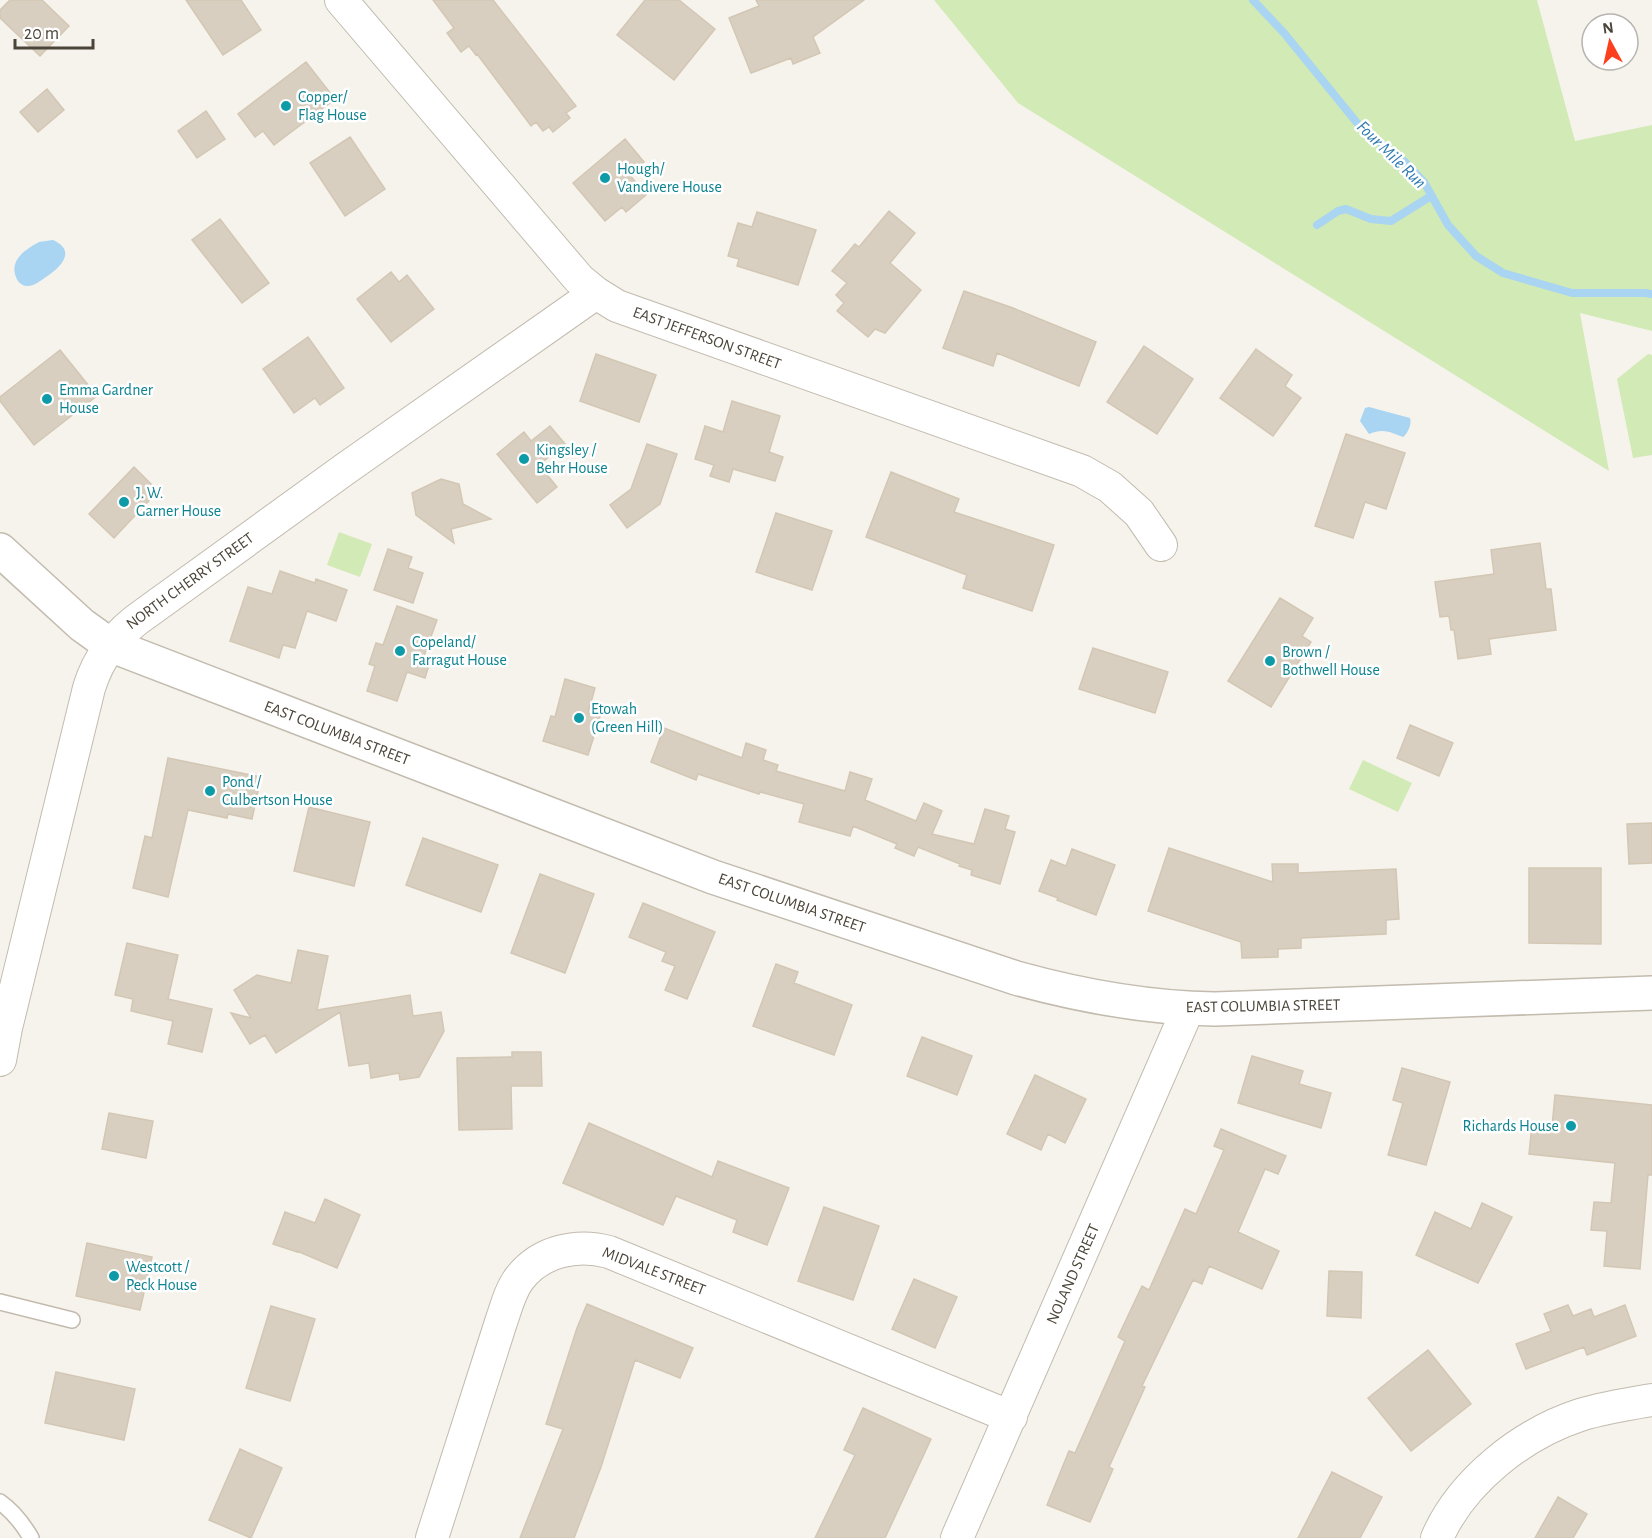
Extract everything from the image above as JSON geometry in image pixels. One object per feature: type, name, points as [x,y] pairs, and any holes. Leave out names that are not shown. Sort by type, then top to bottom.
[{"type":"street","name":"EAST JEFFERSON STREET","points":[[341,0],[579,279],[596,293],[617,306],[1082,471],[1110,487],[1139,513],[1161,545]]},
{"type":"street","name":"NORTH CHERRY STREET","points":[[0,1060],[3,1027],[89,688],[100,659],[110,645],[129,624],[596,293]]},
{"type":"street","name":"EAST COLUMBIA STREET","points":[[0,550],[82,625],[110,645],[692,868],[804,908],[1053,988],[1108,999],[1188,1009],[1652,993]]},
{"type":"street","name":"NOLAND STREET","points":[[957,1538],[1188,1009]]},
{"type":"street","name":"MIDVALE STREET","points":[[432,1538],[511,1295],[519,1279],[530,1268],[542,1259],[570,1249],[584,1247],[609,1252],[1011,1417]]},
{"type":"street","points":[[1437,1538],[1461,1499],[1487,1470],[1518,1446],[1544,1430],[1580,1416],[1652,1400]]},
{"type":"lane","points":[[0,1302],[72,1320]]},
{"type":"lane","points":[[0,1502],[20,1520],[32,1538]]},
{"type":"green space","points":[[934,0],[1537,0],[1575,141],[1652,125],[1652,331],[1580,313],[1609,471],[1018,103]]},
{"type":"green space","points":[[1648,354],[1652,355],[1652,455],[1633,458],[1617,379]]},
{"type":"green space","points":[[339,532],[372,544],[360,577],[327,565]]},
{"type":"green space","points":[[1363,760],[1412,783],[1398,812],[1349,789]]},
{"type":"water","points":[[53,240],[64,249],[64,259],[61,264],[34,285],[21,284],[14,271],[17,260],[39,242]]},
{"type":"water","points":[[1369,407],[1410,418],[1410,426],[1403,437],[1382,431],[1369,434],[1360,421],[1365,408]]},
{"type":"building","points":[[10,0],[42,0],[69,26],[40,56],[0,18],[0,10]]},
{"type":"building","points":[[186,0],[241,0],[261,30],[223,55]]},
{"type":"building","points":[[433,0],[493,0],[576,106],[566,113],[570,118],[553,132],[549,127],[543,131],[536,122],[531,126],[477,54],[469,46],[461,52],[447,33],[454,28]]},
{"type":"building","points":[[645,0],[679,0],[715,29],[674,80],[617,35]]},
{"type":"building","points":[[756,0],[864,0],[813,37],[820,53],[793,64],[791,58],[751,73],[729,18],[759,6]]},
{"type":"building","name":"Copper/ Flag House","points":[[306,62],[335,99],[274,145],[263,131],[255,137],[238,114]]},
{"type":"building","points":[[47,89],[64,110],[38,132],[20,112]]},
{"type":"building","points":[[206,111],[225,139],[197,158],[178,131]]},
{"type":"building","points":[[350,137],[385,189],[345,216],[310,163]]},
{"type":"building","name":"Hough/ Vandivere House","points":[[625,139],[644,162],[629,174],[646,195],[626,212],[622,207],[605,221],[573,183]]},
{"type":"building","points":[[889,211],[915,233],[890,263],[921,290],[885,333],[875,329],[868,337],[837,311],[844,303],[836,295],[847,283],[832,271],[855,244],[859,247]]},
{"type":"building","points":[[757,212],[816,230],[798,285],[737,266],[739,259],[728,256],[738,223],[752,227]]},
{"type":"building","points":[[220,219],[269,283],[242,303],[192,240]]},
{"type":"building","points":[[391,272],[399,282],[407,275],[434,309],[391,342],[357,299]]},
{"type":"building","points":[[964,291],[1013,308],[1096,342],[1079,386],[997,353],[993,366],[943,348]]},
{"type":"building","points":[[308,337],[344,388],[320,405],[315,398],[294,413],[263,369]]},
{"type":"building","points":[[1144,346],[1193,379],[1157,434],[1107,402]]},
{"type":"building","points":[[1256,349],[1292,375],[1285,386],[1301,398],[1273,436],[1220,398]]},
{"type":"building","name":"Emma Gardner House","points":[[60,350],[97,396],[34,445],[0,401],[0,397]]},
{"type":"building","points":[[596,354],[656,375],[639,422],[580,401]]},
{"type":"building","points":[[732,401],[780,416],[769,452],[783,457],[775,481],[733,469],[729,482],[710,476],[714,465],[695,459],[705,426],[723,432]]},
{"type":"building","name":"Kingsley / Behr House","points":[[550,426],[565,444],[539,465],[557,487],[537,503],[497,454],[524,432],[531,441]]},
{"type":"building","points":[[1346,434],[1405,453],[1386,509],[1365,502],[1353,538],[1315,526]]},
{"type":"building","points":[[647,444],[677,454],[660,504],[627,528],[610,505],[631,489]]},
{"type":"building","name":"J. W. Garner House","points":[[134,467],[158,491],[114,538],[89,514]]},
{"type":"building","points":[[891,472],[959,499],[954,512],[1054,545],[1032,611],[963,588],[967,575],[866,537]]},
{"type":"building","points":[[441,479],[459,484],[463,504],[491,519],[451,529],[454,543],[416,515],[412,493]]},
{"type":"building","points":[[776,513],[832,531],[812,590],[756,572]]},
{"type":"building","points":[[1540,543],[1546,589],[1551,589],[1556,630],[1489,639],[1491,654],[1458,659],[1454,630],[1451,630],[1449,616],[1440,617],[1435,582],[1494,574],[1491,550]]},
{"type":"building","points":[[388,549],[412,557],[408,568],[423,573],[413,603],[374,590]]},
{"type":"building","points":[[280,571],[315,583],[316,579],[347,590],[336,621],[307,611],[295,648],[283,645],[279,658],[230,641],[248,587],[272,594]]},
{"type":"building","name":"Brown / Bothwell House","points":[[1280,598],[1313,618],[1302,636],[1311,642],[1271,707],[1228,681]]},
{"type":"building","name":"Copeland/ Farragut House","points":[[397,606],[437,620],[424,656],[431,659],[425,678],[407,672],[397,701],[367,691],[375,666],[369,664],[376,643],[383,645]]},
{"type":"building","points":[[1093,648],[1168,672],[1155,713],[1079,689]]},
{"type":"building","name":"Etowah (Green Hill)","points":[[565,679],[595,688],[588,713],[600,717],[588,755],[543,741],[551,716],[555,717]]},
{"type":"building","points":[[1410,725],[1453,743],[1439,776],[1397,758]]},
{"type":"building","points":[[664,728],[742,758],[746,743],[766,750],[763,760],[778,765],[776,771],[845,791],[850,772],[872,779],[865,800],[916,821],[924,803],[942,811],[932,834],[974,844],[985,809],[1009,816],[1005,829],[1015,832],[1000,884],[971,875],[972,870],[918,847],[914,856],[895,848],[897,844],[853,826],[850,836],[799,822],[804,804],[760,792],[759,794],[698,774],[696,780],[651,762]]},
{"type":"building","points":[[168,758],[261,777],[252,819],[228,814],[227,818],[188,810],[168,897],[133,888],[145,836],[152,838]]},
{"type":"building","points":[[309,807],[370,822],[354,886],[294,871]]},
{"type":"building","points":[[1652,823],[1652,863],[1629,864],[1627,824]]},
{"type":"building","points":[[423,838],[498,865],[481,912],[406,885]]},
{"type":"building","points":[[1169,848],[1273,882],[1272,864],[1298,864],[1298,873],[1396,869],[1399,919],[1386,920],[1386,934],[1301,938],[1301,948],[1278,949],[1278,957],[1242,958],[1241,942],[1148,911]]},
{"type":"building","points":[[1072,849],[1115,865],[1096,915],[1039,891],[1051,860],[1066,866]]},
{"type":"building","points":[[1529,868],[1601,868],[1601,944],[1529,943]]},
{"type":"building","points":[[540,874],[594,894],[565,973],[511,953]]},
{"type":"building","points":[[643,903],[715,932],[687,999],[665,990],[675,966],[662,961],[666,952],[629,937]]},
{"type":"building","points":[[127,943],[178,955],[168,999],[212,1009],[202,1052],[168,1044],[173,1021],[131,1011],[133,999],[115,995]]},
{"type":"building","points":[[298,950],[328,956],[317,1010],[410,995],[413,1016],[441,1012],[444,1031],[419,1077],[400,1080],[399,1073],[371,1078],[369,1063],[349,1066],[340,1012],[276,1053],[265,1035],[250,1044],[231,1013],[251,1018],[234,990],[257,975],[291,983]]},
{"type":"building","points":[[776,964],[798,972],[794,983],[852,1005],[834,1055],[753,1026]]},
{"type":"building","points":[[922,1037],[972,1056],[957,1095],[907,1076]]},
{"type":"building","points":[[512,1052],[541,1052],[542,1086],[511,1086],[512,1129],[459,1130],[457,1058],[512,1057]]},
{"type":"building","points":[[1252,1056],[1303,1071],[1299,1084],[1331,1093],[1321,1128],[1238,1103]]},
{"type":"building","points":[[1402,1068],[1450,1082],[1426,1165],[1388,1155],[1403,1103],[1393,1100]]},
{"type":"building","points":[[1035,1075],[1086,1099],[1065,1143],[1048,1134],[1041,1150],[1007,1134]]},
{"type":"building","points":[[1555,1095],[1652,1105],[1652,1175],[1648,1175],[1640,1269],[1604,1266],[1607,1231],[1591,1230],[1594,1202],[1611,1203],[1615,1163],[1529,1154],[1532,1125],[1552,1127]]},
{"type":"building","points":[[109,1113],[153,1121],[146,1158],[102,1149]]},
{"type":"building","points":[[589,1123],[712,1177],[718,1161],[789,1188],[767,1245],[733,1232],[737,1220],[676,1196],[663,1225],[563,1183]]},
{"type":"building","points":[[1221,1129],[1286,1156],[1278,1174],[1265,1169],[1238,1232],[1279,1251],[1262,1289],[1209,1266],[1202,1284],[1193,1280],[1142,1386],[1145,1387],[1109,1467],[1113,1469],[1090,1522],[1047,1505],[1069,1451],[1075,1453],[1125,1341],[1118,1337],[1142,1286],[1149,1290],[1185,1209],[1196,1214],[1224,1150],[1214,1146]]},
{"type":"building","points":[[325,1199],[360,1215],[337,1268],[297,1251],[273,1244],[285,1212],[315,1223]]},
{"type":"building","points":[[1482,1203],[1512,1217],[1478,1283],[1416,1255],[1435,1212],[1471,1229]]},
{"type":"building","points":[[824,1207],[879,1226],[853,1300],[798,1281]]},
{"type":"building","name":"Westcott / Peck House","points":[[87,1243],[152,1257],[140,1310],[76,1296]]},
{"type":"building","points":[[1329,1271],[1362,1272],[1361,1318],[1327,1316]]},
{"type":"building","points":[[914,1279],[957,1297],[935,1348],[892,1329]]},
{"type":"building","points":[[587,1304],[693,1348],[680,1378],[635,1360],[601,1467],[574,1538],[520,1538],[563,1429],[546,1424]]},
{"type":"building","points":[[1568,1305],[1573,1316],[1591,1309],[1594,1317],[1625,1305],[1636,1336],[1587,1355],[1584,1347],[1526,1369],[1516,1344],[1551,1331],[1544,1314]]},
{"type":"building","points":[[271,1306],[315,1319],[290,1401],[246,1388]]},
{"type":"building","points":[[1428,1350],[1471,1404],[1411,1451],[1368,1398]]},
{"type":"building","points":[[56,1372],[135,1389],[124,1440],[45,1423]]},
{"type":"building","points":[[863,1408],[931,1439],[885,1538],[815,1538],[855,1455],[844,1450]]},
{"type":"building","points":[[240,1449],[282,1468],[251,1538],[209,1520]]},
{"type":"building","points":[[1332,1472],[1382,1497],[1360,1538],[1298,1538]]},
{"type":"building","points":[[1558,1497],[1587,1514],[1573,1538],[1535,1538]]},
{"type":"waterway","name":"Four Mile Run","points":[[1253,0],[1284,33],[1362,129],[1405,162],[1424,182],[1448,225],[1476,256],[1503,273],[1572,293],[1652,294]]},
{"type":"waterway","points":[[1317,225],[1338,211],[1346,209],[1371,219],[1391,221],[1431,196]]},
{"type":"place","name":"Copper/ Flag House","points":[[286,106]]},
{"type":"place","name":"Hough/ Vandivere House","points":[[605,178]]},
{"type":"place","name":"Emma Gardner House","points":[[47,399]]},
{"type":"place","name":"Kingsley / Behr House","points":[[524,459]]},
{"type":"place","name":"J. W. Garner House","points":[[124,502]]},
{"type":"place","name":"Copeland/ Farragut House","points":[[400,651]]},
{"type":"place","name":"Brown / Bothwell House","points":[[1270,661]]},
{"type":"place","name":"Etowah (Green Hill)","points":[[579,718]]},
{"type":"place","name":"Pond / Culbertson House","points":[[210,791]]},
{"type":"place","name":"Richards House","points":[[1571,1126]]},
{"type":"place","name":"Westcott / Peck House","points":[[114,1276]]}]
